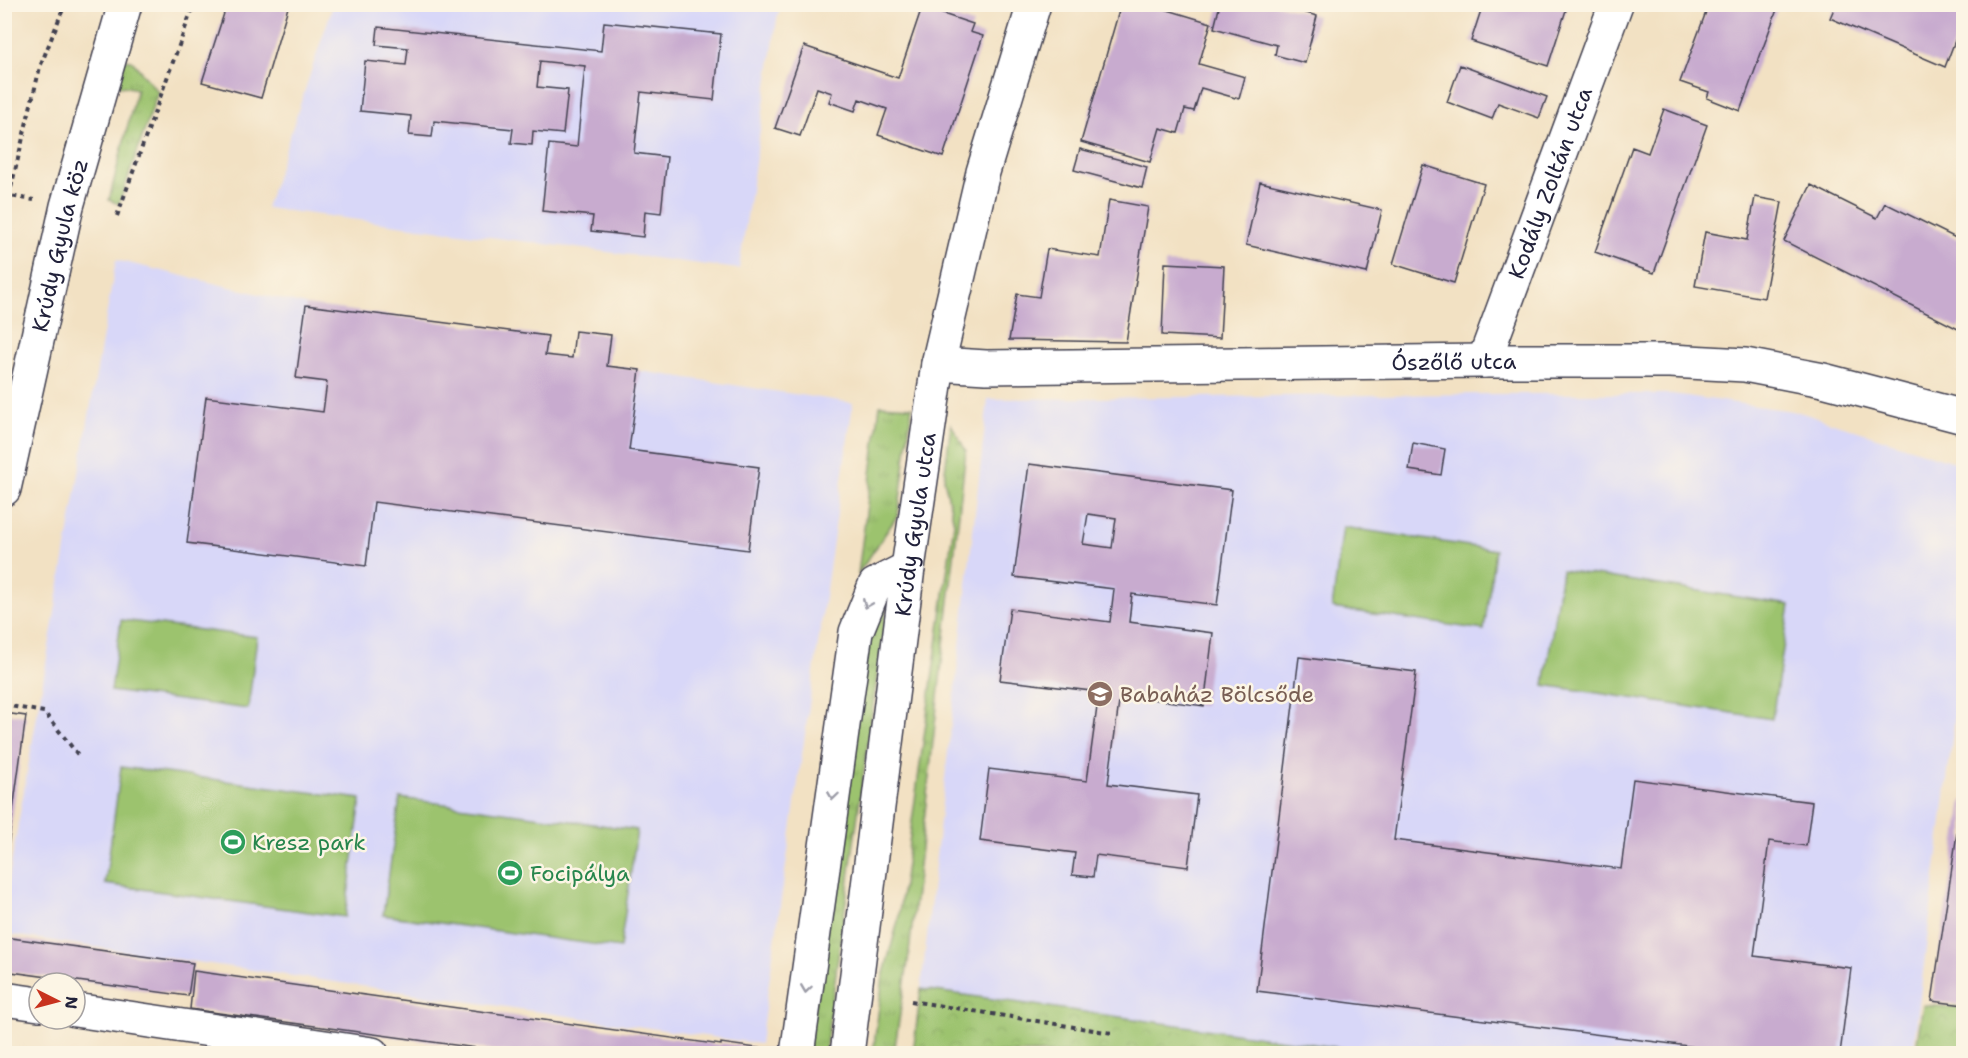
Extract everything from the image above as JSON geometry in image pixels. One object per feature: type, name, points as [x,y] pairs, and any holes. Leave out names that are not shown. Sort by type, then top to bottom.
[{"type":"street","name":"Krúdy Gyula köz","points":[[4,489],[67,206],[125,4]]},
{"type":"street","name":"Krúdy Gyula utca","points":[[847,1053],[908,568],[938,364],[983,172],[1034,4]]},
{"type":"street","name":"Kodály Zoltán utca","points":[[1484,361],[1616,4]]},
{"type":"street","name":"Ószőlő utca","points":[[938,364],[998,367],[1670,361],[1745,365],[1823,380],[1964,417]]},
{"type":"street","points":[[797,1053],[856,632],[875,585],[908,568]]},
{"type":"street","points":[[4,999],[27,1002]]},
{"type":"street","points":[[87,1012],[372,1053]]},
{"type":"path","points":[[9,196],[40,67],[65,4]]},
{"type":"path","points":[[117,216],[194,4]]},
{"type":"path","points":[[4,705],[44,712],[79,756]]},
{"type":"path","points":[[911,1001],[1112,1033]]},
{"type":"shaded area","points":[[333,5],[781,5],[739,269],[266,208]]},
{"type":"shaded area","points":[[116,260],[306,305],[548,336],[546,355],[572,358],[575,331],[611,335],[607,366],[853,403],[760,1044],[5,934],[5,900]]},
{"type":"shaded area","points":[[1672,394],[1799,412],[1963,465],[1963,651],[1913,1053],[1376,1054],[921,989],[988,399]]},
{"type":"green space","points":[[124,60],[132,61],[158,92],[119,204],[109,200],[137,89],[113,84]]},
{"type":"green space","points":[[880,405],[912,407],[898,515],[858,574]]},
{"type":"green space","points":[[951,424],[966,451],[908,962],[894,1053],[873,1053],[883,977],[898,921],[954,523],[944,479]]},
{"type":"green space","points":[[1343,527],[1495,550],[1484,630],[1332,608]]},
{"type":"green space","points":[[1562,570],[1790,605],[1772,719],[1544,685]]},
{"type":"green space","points":[[881,608],[886,611],[825,1053],[808,1054],[862,657]]},
{"type":"green space","points":[[121,620],[257,637],[248,709],[111,691]]},
{"type":"green space","name":"Kresz park","points":[[121,767],[361,799],[345,917],[105,884]]},
{"type":"green space","name":"Focipálya","points":[[400,798],[637,830],[620,948],[383,915]]},
{"type":"green space","points":[[921,989],[1376,1053],[913,1053]]},
{"type":"green space","points":[[1923,1005],[1963,1008],[1963,1053],[1915,1053]]},
{"type":"building","points":[[227,4],[289,4],[261,98],[202,82]]},
{"type":"building","points":[[1121,4],[1148,4],[1211,23],[1199,64],[1245,77],[1239,99],[1201,88],[1194,111],[1185,109],[1178,133],[1160,128],[1150,162],[1081,142]]},
{"type":"building","points":[[1220,4],[1275,4],[1317,16],[1305,63],[1275,55],[1277,45],[1214,28]]},
{"type":"building","points":[[1483,4],[1568,4],[1548,66],[1471,41]]},
{"type":"building","points":[[1709,4],[1779,4],[1740,111],[1707,98],[1709,92],[1680,82]]},
{"type":"building","points":[[1836,4],[1964,4],[1964,41],[1956,38],[1945,67],[1830,18]]},
{"type":"building","points":[[922,7],[973,24],[970,32],[983,36],[943,157],[878,135],[887,109],[859,99],[855,111],[829,102],[832,93],[817,88],[800,136],[775,128],[804,46],[898,78]]},
{"type":"building","points":[[604,22],[721,34],[714,100],[641,92],[634,153],[667,157],[661,213],[645,211],[643,237],[591,231],[593,216],[542,211],[549,144],[577,147],[585,66],[540,61],[537,87],[568,90],[563,134],[533,131],[532,145],[511,143],[513,129],[434,121],[432,137],[409,135],[411,116],[360,111],[365,61],[406,65],[408,48],[376,45],[378,27],[601,51]]},
{"type":"building","points":[[1460,65],[1547,97],[1539,118],[1498,103],[1492,119],[1447,102]]},
{"type":"building","points":[[1664,109],[1707,125],[1654,273],[1595,252],[1632,147],[1648,153]]},
{"type":"building","points":[[1080,149],[1147,167],[1142,188],[1074,170]]},
{"type":"building","points":[[1423,165],[1484,184],[1454,283],[1393,264]]},
{"type":"building","points":[[1260,182],[1382,210],[1367,273],[1246,245]]},
{"type":"building","points":[[1811,185],[1877,218],[1885,203],[1964,242],[1964,318],[1958,329],[1784,241]]},
{"type":"building","points":[[1755,197],[1782,202],[1764,298],[1695,286],[1705,232],[1747,240]]},
{"type":"building","points":[[1109,200],[1148,207],[1126,342],[1009,340],[1017,294],[1039,297],[1047,249],[1100,257]]},
{"type":"building","points":[[1165,263],[1224,266],[1220,338],[1162,335]]},
{"type":"building","points":[[306,305],[548,336],[545,355],[572,358],[575,331],[611,335],[607,366],[640,370],[629,450],[759,467],[748,550],[374,502],[366,566],[187,543],[206,397],[323,412],[327,382],[296,378]]},
{"type":"building","points":[[1413,443],[1445,449],[1441,475],[1409,470]]},
{"type":"building","points":[[1029,464],[1232,490],[1217,605],[1132,594],[1129,622],[1213,633],[1204,706],[1120,695],[1108,784],[1197,795],[1188,867],[1096,855],[1093,877],[1072,875],[1075,853],[980,841],[989,769],[1087,781],[1099,692],[1000,680],[1010,609],[1110,622],[1114,589],[1014,577]],"holes":[[[1088,514],[1116,518],[1112,548],[1083,544]]]},
{"type":"building","points":[[1299,657],[1416,672],[1394,840],[1621,869],[1633,779],[1812,802],[1806,846],[1769,841],[1754,956],[1851,968],[1840,1054],[1751,1054],[1257,991]]},
{"type":"building","points":[[4,713],[26,716],[6,861],[4,861]]},
{"type":"building","points":[[1962,800],[1964,801],[1964,1005],[1932,1001]]},
{"type":"building","points":[[4,937],[193,963],[188,996],[87,982],[87,971],[27,971],[27,974],[4,971]]},
{"type":"building","points":[[194,971],[778,1051],[778,1054],[521,1054],[190,1009]]},
{"type":"place","name":"Babaház Bölcsőde","points":[[1100,694]]},
{"type":"place","name":"Kresz park","points":[[233,842]]},
{"type":"place","name":"Focipálya","points":[[510,873]]}]
